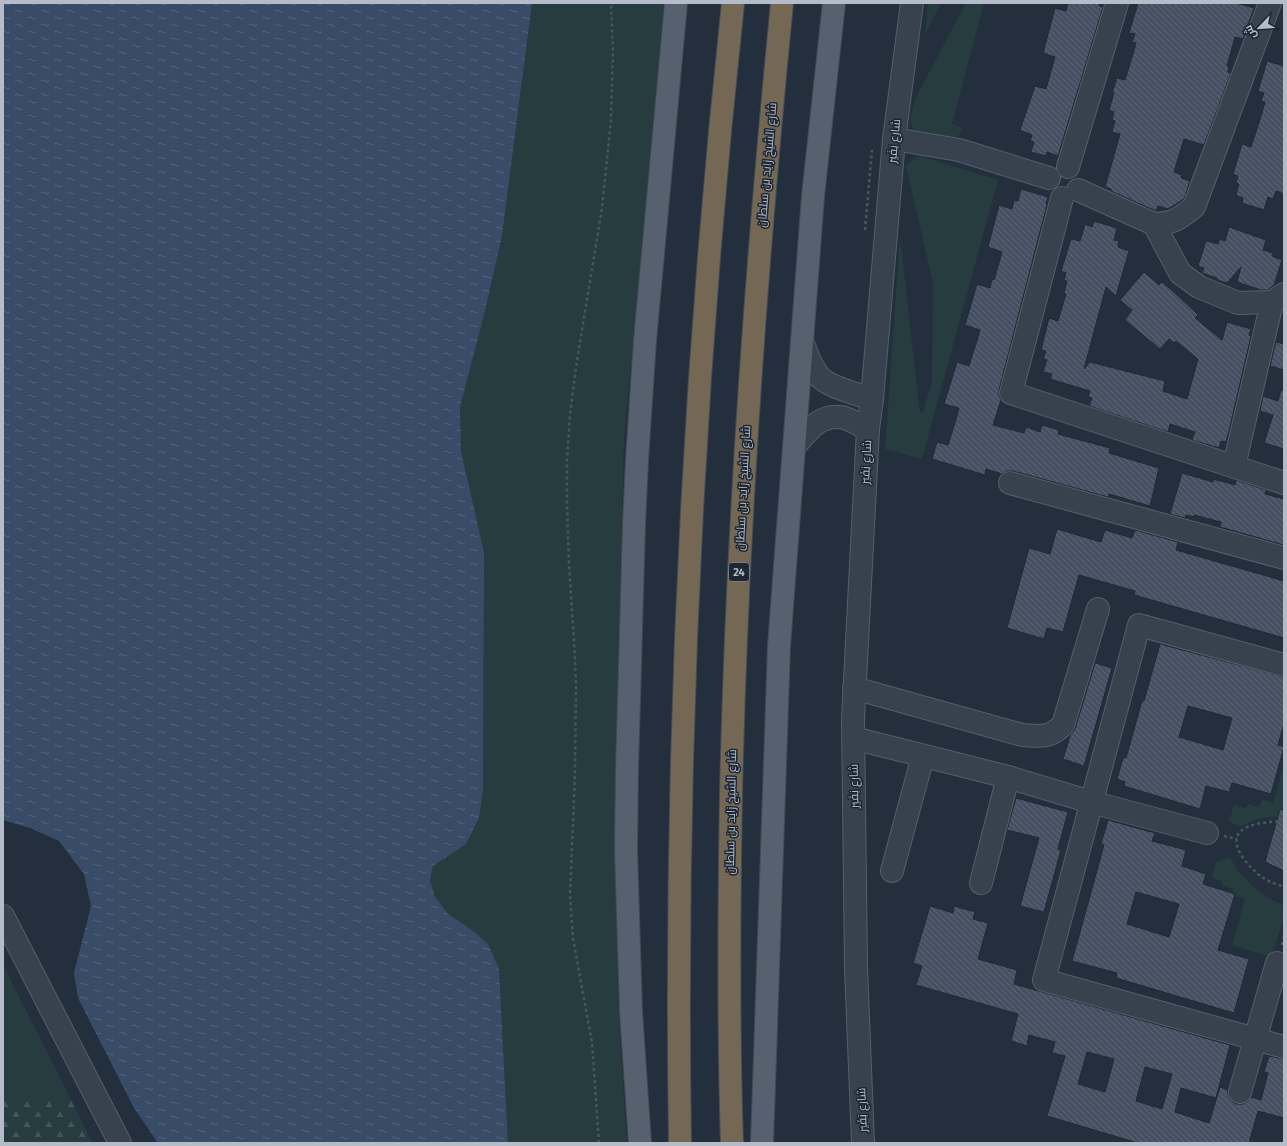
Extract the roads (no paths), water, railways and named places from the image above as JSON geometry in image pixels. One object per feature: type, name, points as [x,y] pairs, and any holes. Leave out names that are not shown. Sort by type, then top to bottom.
[{"type":"highway","points":[[680,1143],[679,907],[683,708],[691,510],[704,312],[721,114],[733,3]]},
{"type":"highway","name":"شارع الشيخ زايد بن سلطان","points":[[732,1143],[730,1077],[729,894],[733,705],[740,539],[754,311],[782,3]]},
{"type":"main road","points":[[640,1143],[631,1012],[626,850],[633,555],[637,460],[645,340],[676,3]]},
{"type":"main road","points":[[762,1143],[779,646],[813,196],[834,3]]},
{"type":"street","name":"شارع نِفَير","points":[[863,1143],[856,968],[853,738],[854,688],[868,429],[872,400],[894,139],[912,3]]},
{"type":"street","points":[[1068,166],[1117,3]]},
{"type":"street","points":[[1270,3],[1194,207],[1179,219],[1167,224],[1154,224],[1070,194],[1054,194],[1051,191],[1048,182],[1054,170],[1062,166],[1068,166],[1076,171],[1079,176],[1080,185],[1070,194],[1011,393],[1284,483]]},
{"type":"street","points":[[894,139],[959,150],[1049,178]]},
{"type":"street","points":[[1154,224],[1180,273],[1199,287],[1238,303],[1278,298],[1234,466]]},
{"type":"street","points":[[802,341],[816,371],[822,379],[831,385],[872,400]]},
{"type":"street","name":"شارع نِفَير","points":[[794,447],[811,428],[821,420],[827,418],[845,418],[868,429]]},
{"type":"street","points":[[1010,484],[1284,558]]},
{"type":"street","points":[[854,688],[1022,735],[1043,736],[1054,733],[1063,725],[1098,609]]},
{"type":"street","points":[[1284,665],[1139,625],[1044,980],[1284,1047]]},
{"type":"street","points":[[853,738],[1008,777],[1091,802],[1207,833]]},
{"type":"street","points":[[892,871],[923,756]]},
{"type":"street","points":[[981,883],[1008,777]]},
{"type":"street","points":[[3,916],[120,1143]]},
{"type":"street","points":[[1240,1092],[1277,963]]},
{"type":"water","points":[[3,3],[532,3],[502,236],[485,311],[460,407],[461,451],[484,552],[483,790],[479,818],[466,844],[433,866],[430,880],[435,897],[448,914],[472,930],[488,944],[499,969],[508,1143],[158,1143],[134,1108],[78,998],[74,973],[91,906],[84,874],[59,841],[30,828],[3,820]]}]
